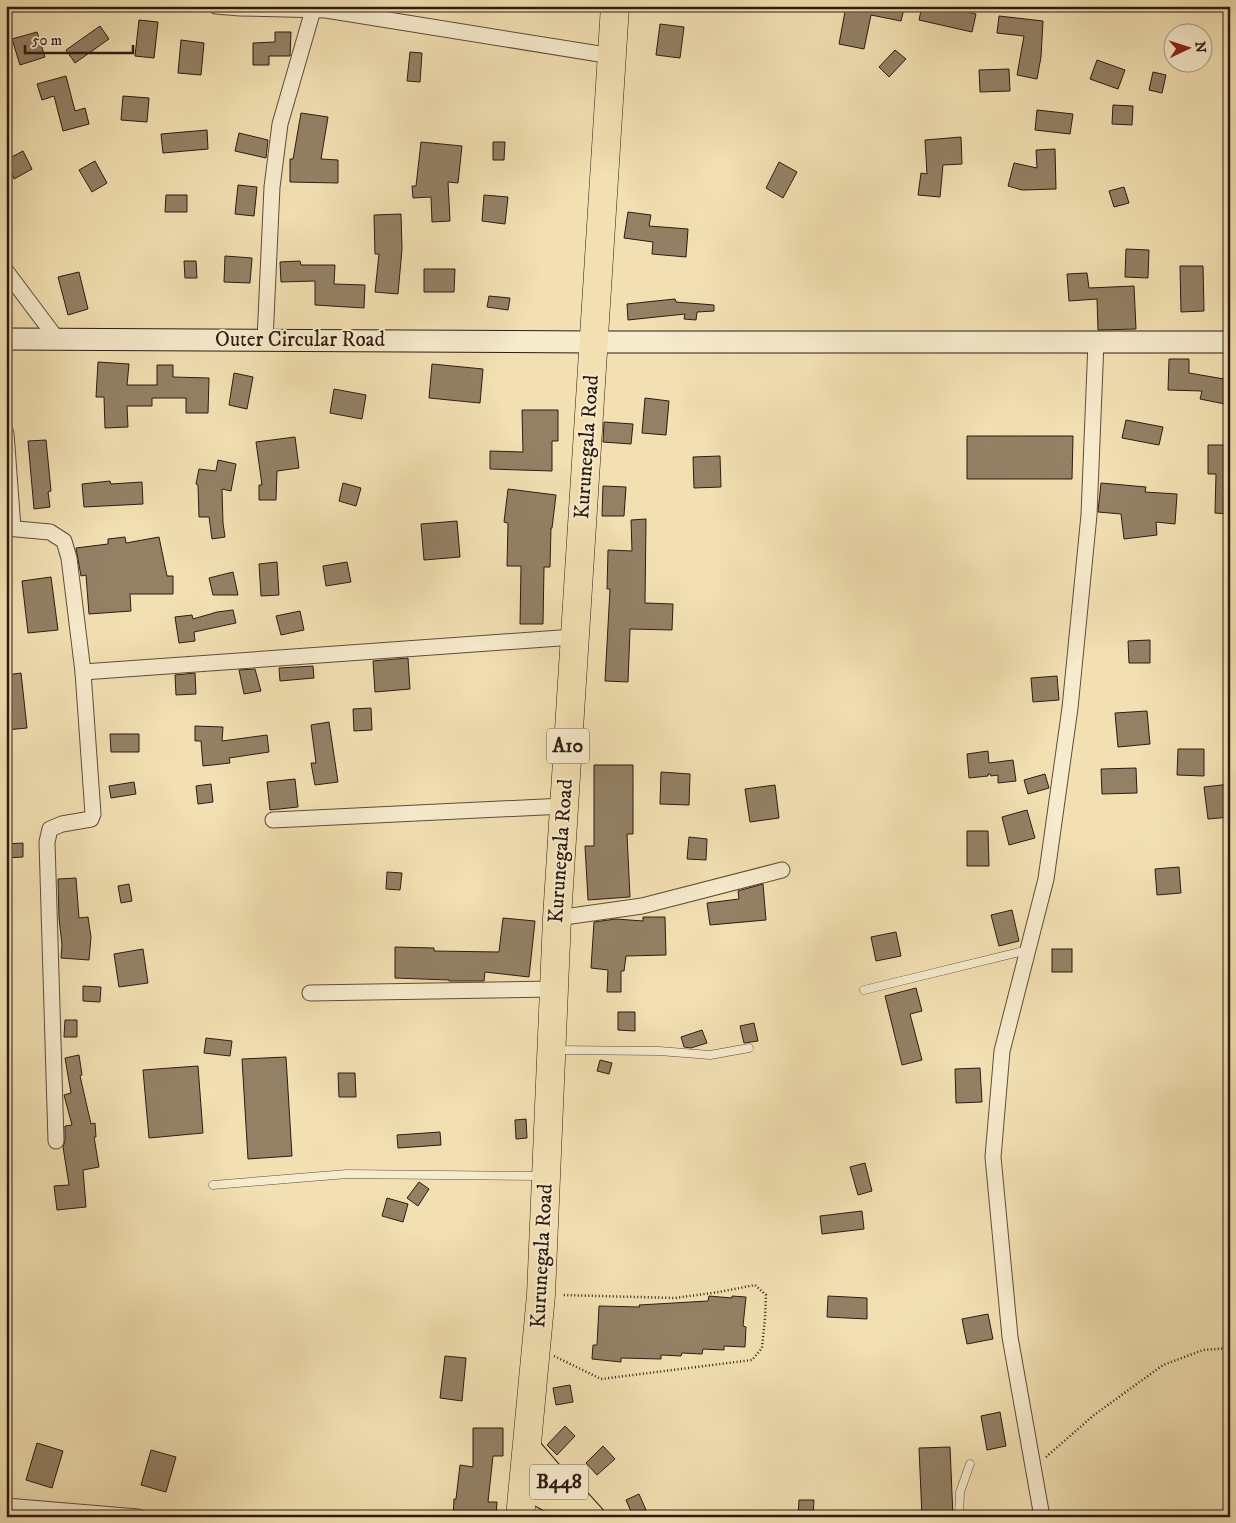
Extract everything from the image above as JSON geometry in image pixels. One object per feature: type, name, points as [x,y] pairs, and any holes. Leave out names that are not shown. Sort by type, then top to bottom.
[{"type":"highway","name":"Kurunegala Road","points":[[520,1517],[541,1295],[557,918],[615,6]]},
{"type":"main road","name":"B448","points":[[527,1446],[558,1482],[593,1517]]},
{"type":"main road","name":"B448","points":[[524,1486],[563,1507],[574,1517]]},
{"type":"street","points":[[216,6],[326,10],[612,56]]},
{"type":"street","points":[[265,340],[272,187],[280,124],[313,10]]},
{"type":"street","points":[[6,271],[57,339]]},
{"type":"street","name":"Outer Circular Road","points":[[6,339],[593,342],[1230,342]]},
{"type":"street","points":[[1042,1517],[1010,1337],[993,1156],[1002,1051],[1046,879],[1070,708],[1089,515],[1096,342]]},
{"type":"street","points":[[6,432],[10,528],[50,532],[64,541],[69,558],[83,672],[93,814],[90,818],[62,824],[50,829],[48,842],[56,1141]]},
{"type":"street","points":[[83,672],[574,637]]},
{"type":"street","points":[[273,820],[564,806]]},
{"type":"street","points":[[557,918],[642,906],[782,870]]},
{"type":"street","points":[[310,993],[553,989]]},
{"type":"street","points":[[6,1506],[138,1517]]},
{"type":"lane","points":[[864,990],[1028,950]]},
{"type":"lane","points":[[551,1050],[659,1051],[710,1055],[749,1048]]},
{"type":"lane","points":[[213,1185],[347,1174],[546,1176]]},
{"type":"lane","points":[[959,1517],[960,1492],[970,1464]]},
{"type":"path","points":[[537,1348],[601,1379],[752,1360],[762,1348],[765,1318],[766,1295],[755,1285],[675,1298],[541,1295]]},
{"type":"path","points":[[1033,1468],[1094,1415],[1163,1365],[1204,1350],[1230,1348]]},
{"type":"building","points":[[846,6],[891,6],[904,9],[901,21],[871,15],[864,49],[839,44]]},
{"type":"building","points":[[922,6],[941,6],[976,14],[972,32],[919,20]]},
{"type":"building","points":[[999,16],[1043,21],[1041,57],[1037,79],[1017,75],[1024,36],[997,33]]},
{"type":"building","points":[[139,20],[158,22],[154,58],[135,56]]},
{"type":"building","points":[[660,24],[684,27],[680,58],[656,55]]},
{"type":"building","points":[[100,26],[109,39],[75,63],[66,50]]},
{"type":"building","points":[[37,32],[45,57],[20,65],[12,39]]},
{"type":"building","points":[[275,32],[291,32],[290,56],[269,56],[269,65],[253,65],[253,43],[275,42]]},
{"type":"building","points":[[181,40],[204,43],[201,75],[178,73]]},
{"type":"building","points":[[895,50],[906,59],[889,77],[879,67]]},
{"type":"building","points":[[410,52],[422,53],[420,82],[407,81]]},
{"type":"building","points":[[1097,60],[1125,70],[1118,89],[1090,79]]},
{"type":"building","points":[[1009,69],[1010,91],[980,92],[979,70]]},
{"type":"building","points":[[1153,72],[1166,75],[1162,93],[1149,90]]},
{"type":"building","points":[[66,76],[75,111],[85,108],[89,124],[63,131],[54,96],[42,100],[37,84]]},
{"type":"building","points":[[123,96],[149,98],[147,122],[121,120]]},
{"type":"building","points":[[1113,105],[1133,106],[1132,125],[1112,124]]},
{"type":"building","points":[[1037,110],[1073,114],[1070,134],[1035,130]]},
{"type":"building","points":[[301,113],[328,117],[321,159],[338,160],[338,183],[290,182],[290,159],[293,159]]},
{"type":"building","points":[[207,130],[208,149],[163,153],[161,134]]},
{"type":"building","points":[[239,133],[268,140],[266,158],[235,151]]},
{"type":"building","points":[[961,137],[962,164],[943,165],[940,197],[918,195],[921,173],[927,174],[925,140]]},
{"type":"building","points":[[421,142],[462,146],[458,183],[448,182],[450,221],[432,222],[431,197],[413,198],[412,186],[416,186]]},
{"type":"building","points":[[493,142],[505,142],[504,160],[493,160]]},
{"type":"building","points":[[1055,149],[1056,189],[1022,190],[1008,186],[1014,163],[1037,168],[1036,150]]},
{"type":"building","points":[[23,151],[32,169],[14,179],[6,160]]},
{"type":"building","points":[[95,161],[107,183],[92,192],[79,170]]},
{"type":"building","points":[[779,162],[797,172],[783,198],[766,188]]},
{"type":"building","points":[[238,185],[257,187],[254,216],[235,214]]},
{"type":"building","points":[[1124,187],[1129,203],[1114,207],[1109,191]]},
{"type":"building","points":[[166,195],[187,195],[187,212],[165,212]]},
{"type":"building","points":[[484,195],[508,197],[505,224],[482,221]]},
{"type":"building","points":[[628,212],[651,215],[649,226],[688,229],[686,257],[652,254],[653,242],[624,238]]},
{"type":"building","points":[[401,214],[402,249],[398,294],[375,292],[379,254],[375,254],[374,215]]},
{"type":"building","points":[[1126,249],[1149,250],[1148,278],[1125,277]]},
{"type":"building","points":[[225,256],[252,258],[250,283],[224,282]]},
{"type":"building","points":[[184,261],[196,261],[197,278],[185,278]]},
{"type":"building","points":[[300,261],[301,265],[335,265],[334,284],[365,285],[364,308],[315,305],[315,281],[281,282],[280,262]]},
{"type":"building","points":[[1180,266],[1203,266],[1204,311],[1181,312]]},
{"type":"building","points":[[424,269],[455,269],[454,292],[424,292]]},
{"type":"building","points":[[79,272],[88,309],[68,315],[58,277]]},
{"type":"building","points":[[1087,273],[1089,288],[1134,286],[1136,329],[1098,330],[1097,299],[1069,301],[1067,274]]},
{"type":"building","points":[[489,296],[510,298],[508,310],[487,307]]},
{"type":"building","points":[[675,299],[676,302],[714,305],[714,311],[697,312],[696,320],[684,319],[685,314],[628,320],[627,304]]},
{"type":"building","points":[[1169,359],[1189,359],[1189,373],[1230,380],[1230,405],[1200,399],[1202,391],[1168,390]]},
{"type":"building","points":[[98,362],[129,364],[127,385],[157,385],[157,365],[173,365],[173,377],[209,378],[208,413],[186,413],[186,398],[152,398],[152,406],[127,406],[128,427],[105,428],[104,397],[96,397]]},
{"type":"building","points":[[432,364],[483,369],[480,403],[429,398]]},
{"type":"building","points":[[234,373],[253,377],[247,409],[229,405]]},
{"type":"building","points":[[334,389],[366,395],[362,419],[330,413]]},
{"type":"building","points":[[645,398],[669,401],[666,435],[642,433]]},
{"type":"building","points":[[522,410],[558,410],[558,441],[552,441],[552,471],[490,469],[490,451],[523,452]]},
{"type":"building","points":[[1126,420],[1163,427],[1159,445],[1122,438]]},
{"type":"building","points":[[604,422],[633,424],[631,444],[603,442]]},
{"type":"building","points":[[967,436],[1073,436],[1072,479],[967,479]]},
{"type":"building","points":[[295,437],[299,468],[277,471],[276,500],[259,500],[259,485],[262,485],[256,442]]},
{"type":"building","points":[[46,440],[51,491],[48,492],[50,507],[34,509],[28,441]]},
{"type":"building","points":[[1208,445],[1230,445],[1230,514],[1215,513],[1216,474],[1208,474]]},
{"type":"building","points":[[720,456],[721,487],[694,488],[693,457]]},
{"type":"building","points":[[218,460],[236,464],[231,491],[222,489],[225,537],[212,539],[209,517],[199,517],[198,485],[196,484],[199,469],[216,471]]},
{"type":"building","points":[[110,481],[111,484],[142,482],[143,504],[84,507],[82,484]]},
{"type":"building","points":[[343,483],[361,488],[356,506],[339,501]]},
{"type":"building","points":[[1101,483],[1146,487],[1145,492],[1177,494],[1175,524],[1156,522],[1157,535],[1124,539],[1121,514],[1098,512]]},
{"type":"building","points":[[603,486],[626,487],[624,516],[602,516]]},
{"type":"building","points":[[508,489],[556,495],[551,528],[550,567],[544,567],[543,624],[520,624],[521,566],[507,566],[508,523],[504,522]]},
{"type":"building","points":[[646,519],[645,603],[673,604],[672,630],[630,629],[628,682],[605,681],[610,589],[607,589],[608,550],[632,551],[631,520]]},
{"type":"building","points":[[457,521],[460,557],[424,560],[421,524]]},
{"type":"building","points":[[125,537],[126,543],[159,537],[167,576],[173,576],[173,594],[130,594],[131,611],[89,614],[86,575],[81,576],[76,548],[108,544],[108,539]]},
{"type":"building","points":[[277,562],[279,595],[261,596],[259,564]]},
{"type":"building","points":[[347,562],[351,582],[326,586],[323,566]]},
{"type":"building","points":[[233,572],[238,595],[213,595],[209,578]]},
{"type":"building","points":[[51,577],[58,630],[28,633],[22,581]]},
{"type":"building","points":[[233,610],[236,623],[194,632],[195,641],[179,643],[175,617],[192,615],[193,619],[217,612]]},
{"type":"building","points":[[300,611],[304,630],[281,635],[276,616]]},
{"type":"building","points":[[1150,640],[1150,663],[1129,663],[1128,641]]},
{"type":"building","points":[[408,658],[410,689],[375,692],[373,661]]},
{"type":"building","points":[[313,666],[314,678],[280,681],[279,668]]},
{"type":"building","points":[[255,669],[261,691],[244,694],[239,670]]},
{"type":"building","points":[[21,673],[27,728],[6,730],[6,675]]},
{"type":"building","points":[[195,673],[196,694],[176,695],[175,675]]},
{"type":"building","points":[[1057,676],[1059,700],[1033,702],[1031,678]]},
{"type":"building","points":[[371,708],[372,730],[354,731],[353,709]]},
{"type":"building","points":[[1147,711],[1150,744],[1118,747],[1115,713]]},
{"type":"building","points":[[329,722],[338,782],[315,785],[311,763],[316,763],[311,725]]},
{"type":"building","points":[[195,726],[223,727],[222,741],[267,735],[269,752],[229,758],[230,763],[203,766],[201,741],[195,741]]},
{"type":"building","points":[[110,734],[139,734],[139,752],[111,752]]},
{"type":"building","points":[[1178,749],[1204,749],[1204,776],[1177,775]]},
{"type":"building","points":[[988,751],[989,763],[1013,760],[1016,781],[998,783],[998,775],[991,776],[990,774],[988,776],[969,778],[967,754]]},
{"type":"building","points":[[594,765],[633,765],[633,834],[627,834],[630,897],[588,900],[585,846],[594,846]]},
{"type":"building","points":[[1136,768],[1137,793],[1102,794],[1101,769]]},
{"type":"building","points":[[661,772],[690,774],[689,805],[660,804]]},
{"type":"building","points":[[1045,774],[1049,788],[1028,794],[1024,780]]},
{"type":"building","points":[[295,779],[298,807],[270,810],[267,782]]},
{"type":"building","points":[[134,782],[136,794],[111,798],[109,786]]},
{"type":"building","points":[[211,784],[213,802],[198,804],[196,786]]},
{"type":"building","points":[[1230,784],[1230,817],[1208,819],[1204,787]]},
{"type":"building","points":[[775,785],[779,818],[750,822],[745,789]]},
{"type":"building","points":[[1027,810],[1035,838],[1009,845],[1002,817]]},
{"type":"building","points":[[967,831],[988,831],[989,866],[967,866]]},
{"type":"building","points":[[689,837],[707,839],[706,860],[687,859]]},
{"type":"building","points":[[23,843],[23,857],[6,858],[6,844]]},
{"type":"building","points":[[1179,867],[1181,893],[1157,895],[1155,869]]},
{"type":"building","points":[[387,872],[402,873],[400,890],[386,889]]},
{"type":"building","points":[[76,878],[79,918],[88,917],[91,937],[89,960],[61,958],[58,879]]},
{"type":"building","points":[[129,884],[132,901],[121,903],[118,886]]},
{"type":"building","points":[[763,884],[766,920],[710,925],[707,903],[739,899],[738,891]]},
{"type":"building","points":[[1012,910],[1019,941],[999,946],[991,915]]},
{"type":"building","points":[[643,917],[665,917],[666,955],[626,956],[624,971],[621,971],[621,992],[607,992],[608,970],[591,968],[594,922],[616,919],[643,921]]},
{"type":"building","points":[[503,918],[535,921],[529,977],[485,972],[484,981],[395,978],[395,947],[434,948],[434,951],[499,952]]},
{"type":"building","points":[[896,932],[901,956],[876,961],[871,937]]},
{"type":"building","points":[[143,949],[148,983],[119,987],[114,954]]},
{"type":"building","points":[[1052,949],[1072,949],[1072,972],[1052,972]]},
{"type":"building","points":[[83,986],[101,987],[100,1002],[83,1001]]},
{"type":"building","points":[[916,988],[922,1011],[910,1014],[922,1060],[902,1065],[885,996]]},
{"type":"building","points":[[618,1012],[635,1012],[635,1031],[618,1030]]},
{"type":"building","points":[[65,1020],[77,1020],[77,1037],[64,1037]]},
{"type":"building","points":[[754,1023],[758,1041],[744,1043],[740,1026]]},
{"type":"building","points":[[702,1030],[707,1043],[691,1048],[684,1047],[681,1037]]},
{"type":"building","points":[[206,1038],[232,1041],[230,1056],[204,1053]]},
{"type":"building","points":[[79,1055],[82,1075],[80,1076],[91,1124],[95,1123],[96,1137],[94,1137],[99,1167],[83,1170],[86,1207],[57,1210],[54,1186],[69,1185],[63,1147],[65,1126],[72,1125],[64,1095],[71,1093],[65,1058]]},
{"type":"building","points":[[286,1057],[292,1156],[248,1159],[242,1059]]},
{"type":"building","points":[[600,1060],[612,1063],[609,1074],[597,1071]]},
{"type":"building","points":[[198,1066],[203,1133],[149,1138],[143,1070]]},
{"type":"building","points":[[980,1068],[982,1102],[956,1103],[955,1069]]},
{"type":"building","points":[[338,1073],[355,1073],[356,1097],[339,1097]]},
{"type":"building","points":[[526,1119],[527,1138],[516,1139],[515,1120]]},
{"type":"building","points":[[440,1132],[441,1145],[398,1148],[397,1135]]},
{"type":"building","points":[[865,1163],[872,1191],[858,1195],[850,1167]]},
{"type":"building","points":[[419,1182],[429,1189],[418,1206],[407,1198]]},
{"type":"building","points":[[387,1198],[408,1204],[403,1222],[382,1216]]},
{"type":"building","points":[[862,1211],[864,1229],[822,1234],[820,1216]]},
{"type":"building","points":[[709,1296],[746,1297],[743,1326],[746,1327],[745,1347],[724,1346],[724,1350],[703,1349],[702,1354],[661,1355],[661,1359],[621,1358],[621,1362],[592,1359],[593,1345],[597,1345],[599,1306],[640,1307],[639,1305],[708,1301]]},
{"type":"building","points":[[828,1296],[867,1298],[867,1319],[827,1317]]},
{"type":"building","points":[[988,1314],[993,1339],[967,1344],[962,1319]]},
{"type":"building","points":[[445,1356],[466,1358],[462,1401],[440,1398]]},
{"type":"building","points":[[570,1385],[573,1402],[556,1405],[553,1388]]},
{"type":"building","points":[[1000,1412],[1006,1446],[987,1450],[981,1416]]},
{"type":"building","points":[[565,1426],[575,1436],[557,1455],[547,1445]]},
{"type":"building","points":[[473,1428],[503,1428],[503,1456],[493,1456],[488,1502],[497,1502],[496,1517],[453,1517],[460,1465],[473,1467]]},
{"type":"building","points":[[37,1443],[63,1451],[52,1488],[26,1480]]},
{"type":"building","points":[[603,1446],[615,1459],[597,1475],[586,1463]]},
{"type":"building","points":[[950,1447],[953,1517],[922,1517],[919,1448]]},
{"type":"building","points":[[151,1450],[176,1457],[166,1492],[141,1485]]},
{"type":"building","points":[[639,1494],[646,1510],[633,1516],[626,1500]]},
{"type":"building","points":[[799,1500],[814,1500],[813,1517],[798,1517]]}]
